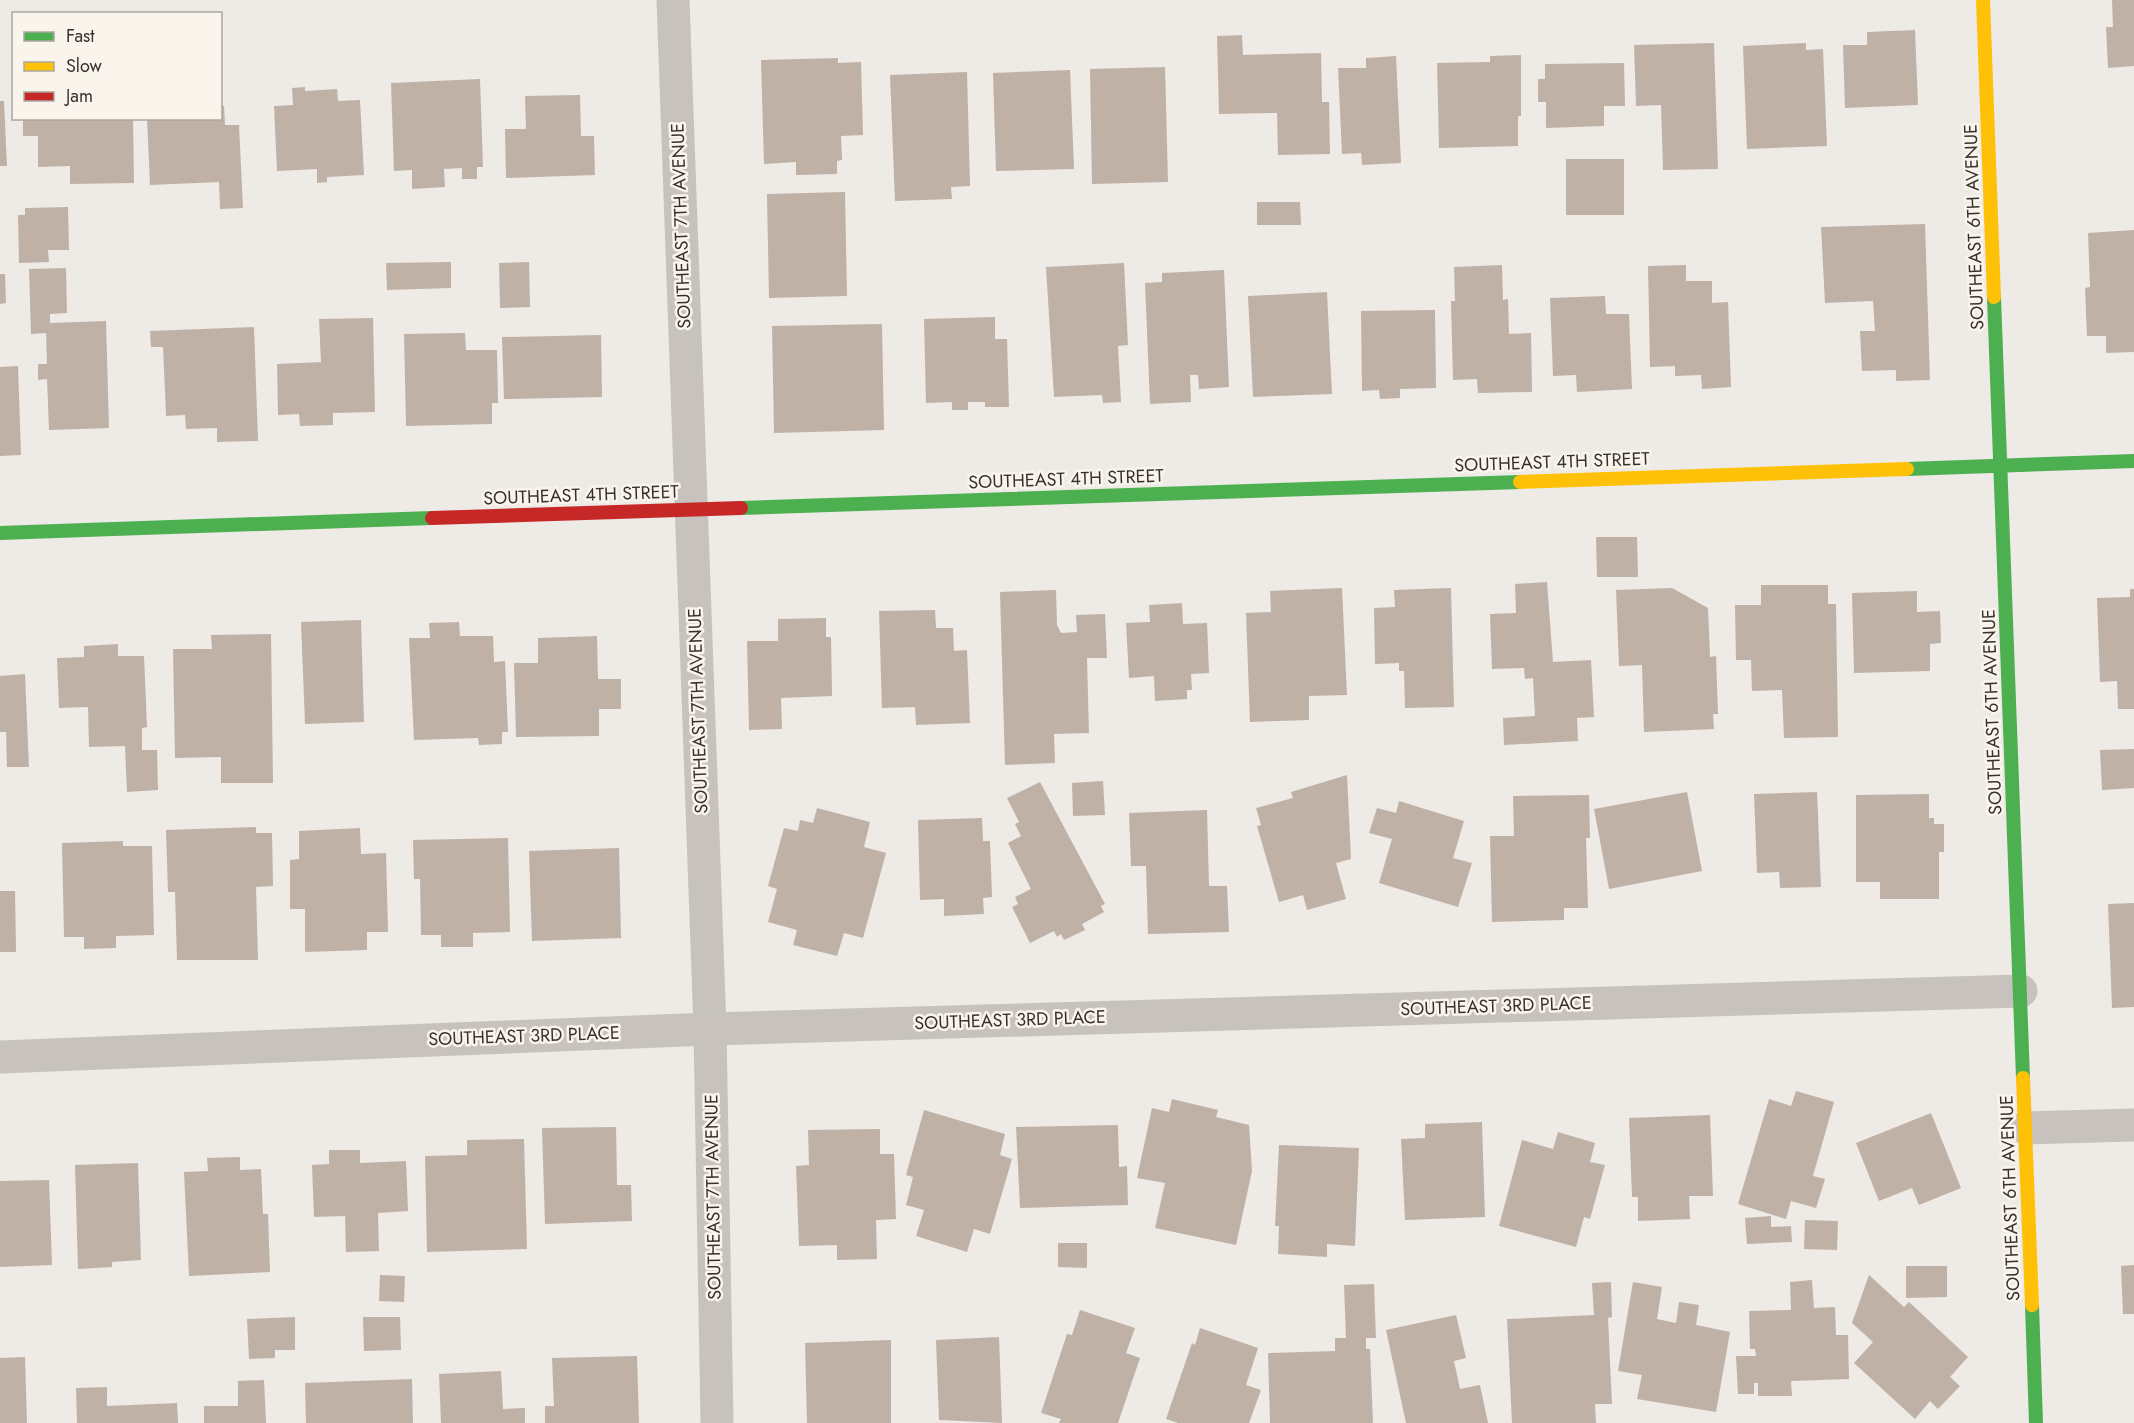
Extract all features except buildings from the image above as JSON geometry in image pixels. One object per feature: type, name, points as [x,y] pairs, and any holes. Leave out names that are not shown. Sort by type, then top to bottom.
[{"type":"street","name":"SOUTHEAST 7TH AVENUE","points":[[673,0],[710,1029],[717,1423]]},
{"type":"street","name":"SOUTHEAST 6TH AVENUE","points":[[1983,0],[2036,1423]]},
{"type":"street","name":"SOUTHEAST 4TH STREET","points":[[0,533],[2134,461]]},
{"type":"street","name":"SOUTHEAST 3RD PLACE","points":[[0,1057],[710,1029],[2021,991]]},
{"type":"street","points":[[2026,1128],[2134,1125]]},
{"type":"traffic: fast","points":[[1994,297],[2023,1078]]},
{"type":"traffic: fast","points":[[1907,469],[2134,461]]},
{"type":"traffic: fast","points":[[741,508],[1520,482]]},
{"type":"traffic: fast","points":[[0,533],[432,518]]},
{"type":"traffic: fast","points":[[2032,1305],[2036,1423]]},
{"type":"traffic: slow","points":[[1983,0],[1994,297]]},
{"type":"traffic: slow","points":[[1520,482],[1907,469]]},
{"type":"traffic: slow","points":[[2023,1078],[2032,1305]]},
{"type":"traffic: jam","points":[[432,518],[741,508]]}]
